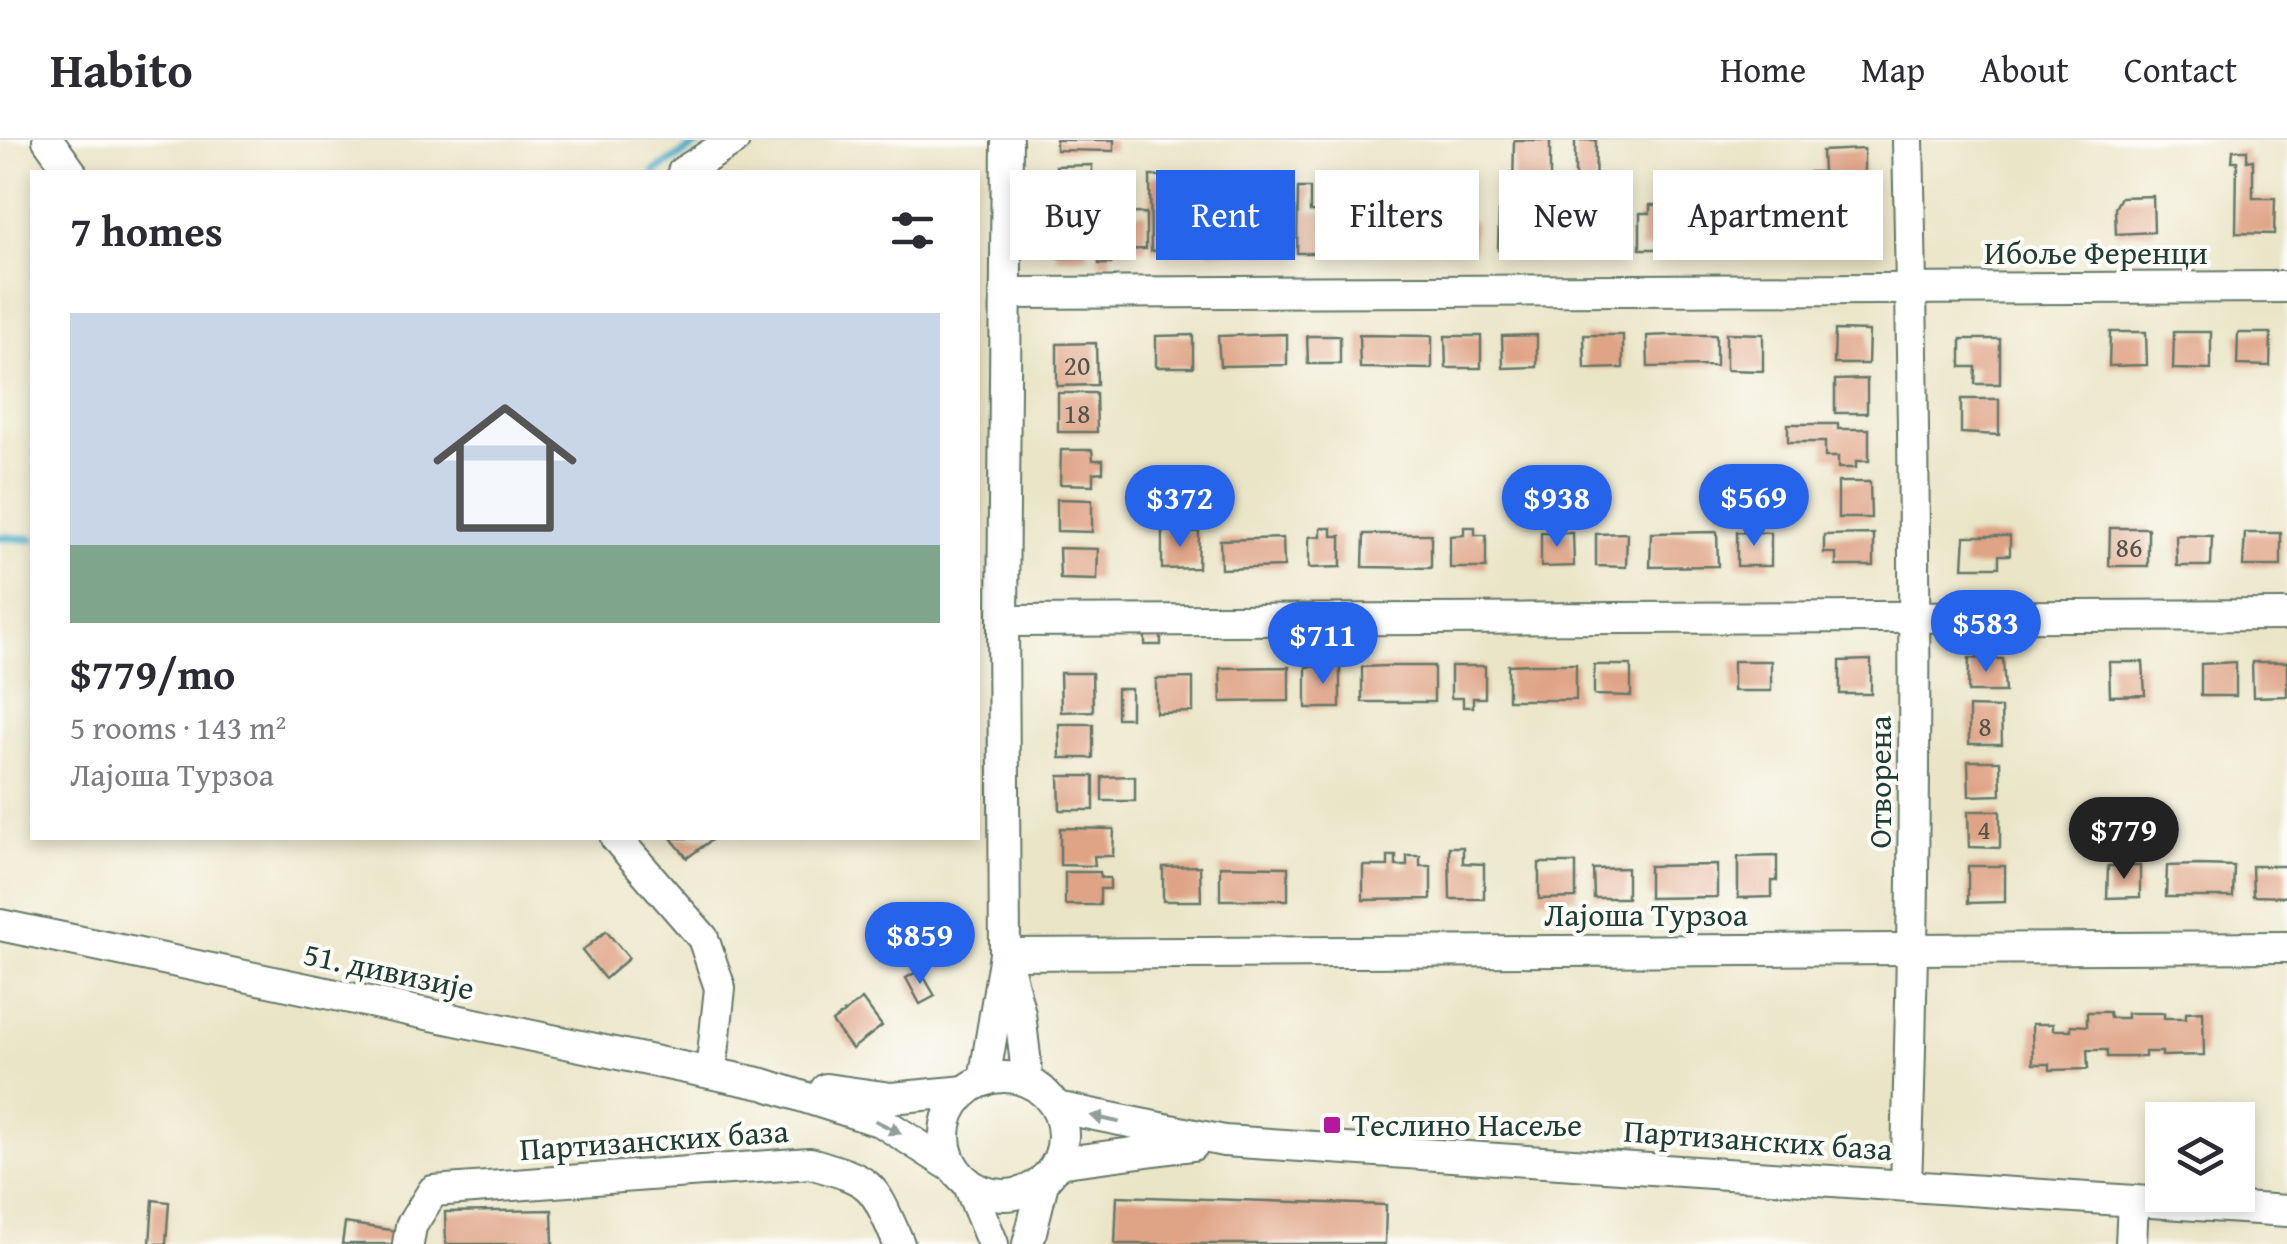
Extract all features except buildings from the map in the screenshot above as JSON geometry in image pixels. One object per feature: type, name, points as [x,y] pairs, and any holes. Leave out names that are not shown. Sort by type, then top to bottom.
[{"type":"street","points":[[48,140],[69,170]]},
{"type":"street","points":[[686,170],[734,140]]},
{"type":"street","points":[[975,1086],[1005,954],[1007,140]]},
{"type":"street","name":"Отворена","points":[[1906,1184],[1914,948],[1915,616],[1908,140]]},
{"type":"street","name":"Ибоље Ференци","points":[[1005,292],[2287,287]]},
{"type":"street","points":[[1003,620],[2287,615]]},
{"type":"street","points":[[618,840],[704,938],[720,988],[711,1073]]},
{"type":"street","name":"51. дивизије","points":[[0,924],[763,1084],[891,1098],[975,1086]]},
{"type":"street","name":"Лајоша Турзоа","points":[[1005,954],[2287,947]]},
{"type":"street","points":[[1005,954],[1020,1014],[1028,1082]]},
{"type":"street","points":[[993,1244],[946,1148],[946,1127],[952,1108],[975,1086],[1006,1077],[1039,1089],[1056,1107],[1062,1129],[1028,1244]]},
{"type":"street","name":"51. дивизије","points":[[763,1084],[882,1122],[961,1175]]},
{"type":"street","name":"Партизанских база","points":[[1056,1107],[1224,1141],[2287,1211]]},
{"type":"street","name":"Партизанских база","points":[[1050,1171],[1224,1141]]},
{"type":"street","name":"Партизанских база","points":[[408,1244],[411,1226],[433,1191],[810,1163],[849,1174],[874,1189],[899,1244]]},
{"type":"street","points":[[961,1175],[986,1193],[1006,1195],[1026,1190],[1050,1171]]},
{"type":"street","points":[[2131,1244],[2134,1202]]},
{"type":"waterway","points":[[657,170],[704,140]]},
{"type":"waterway","points":[[0,537],[30,539]]},
{"type":"place","name":"Теслино Насеље","points":[[1332,1125]]}]
